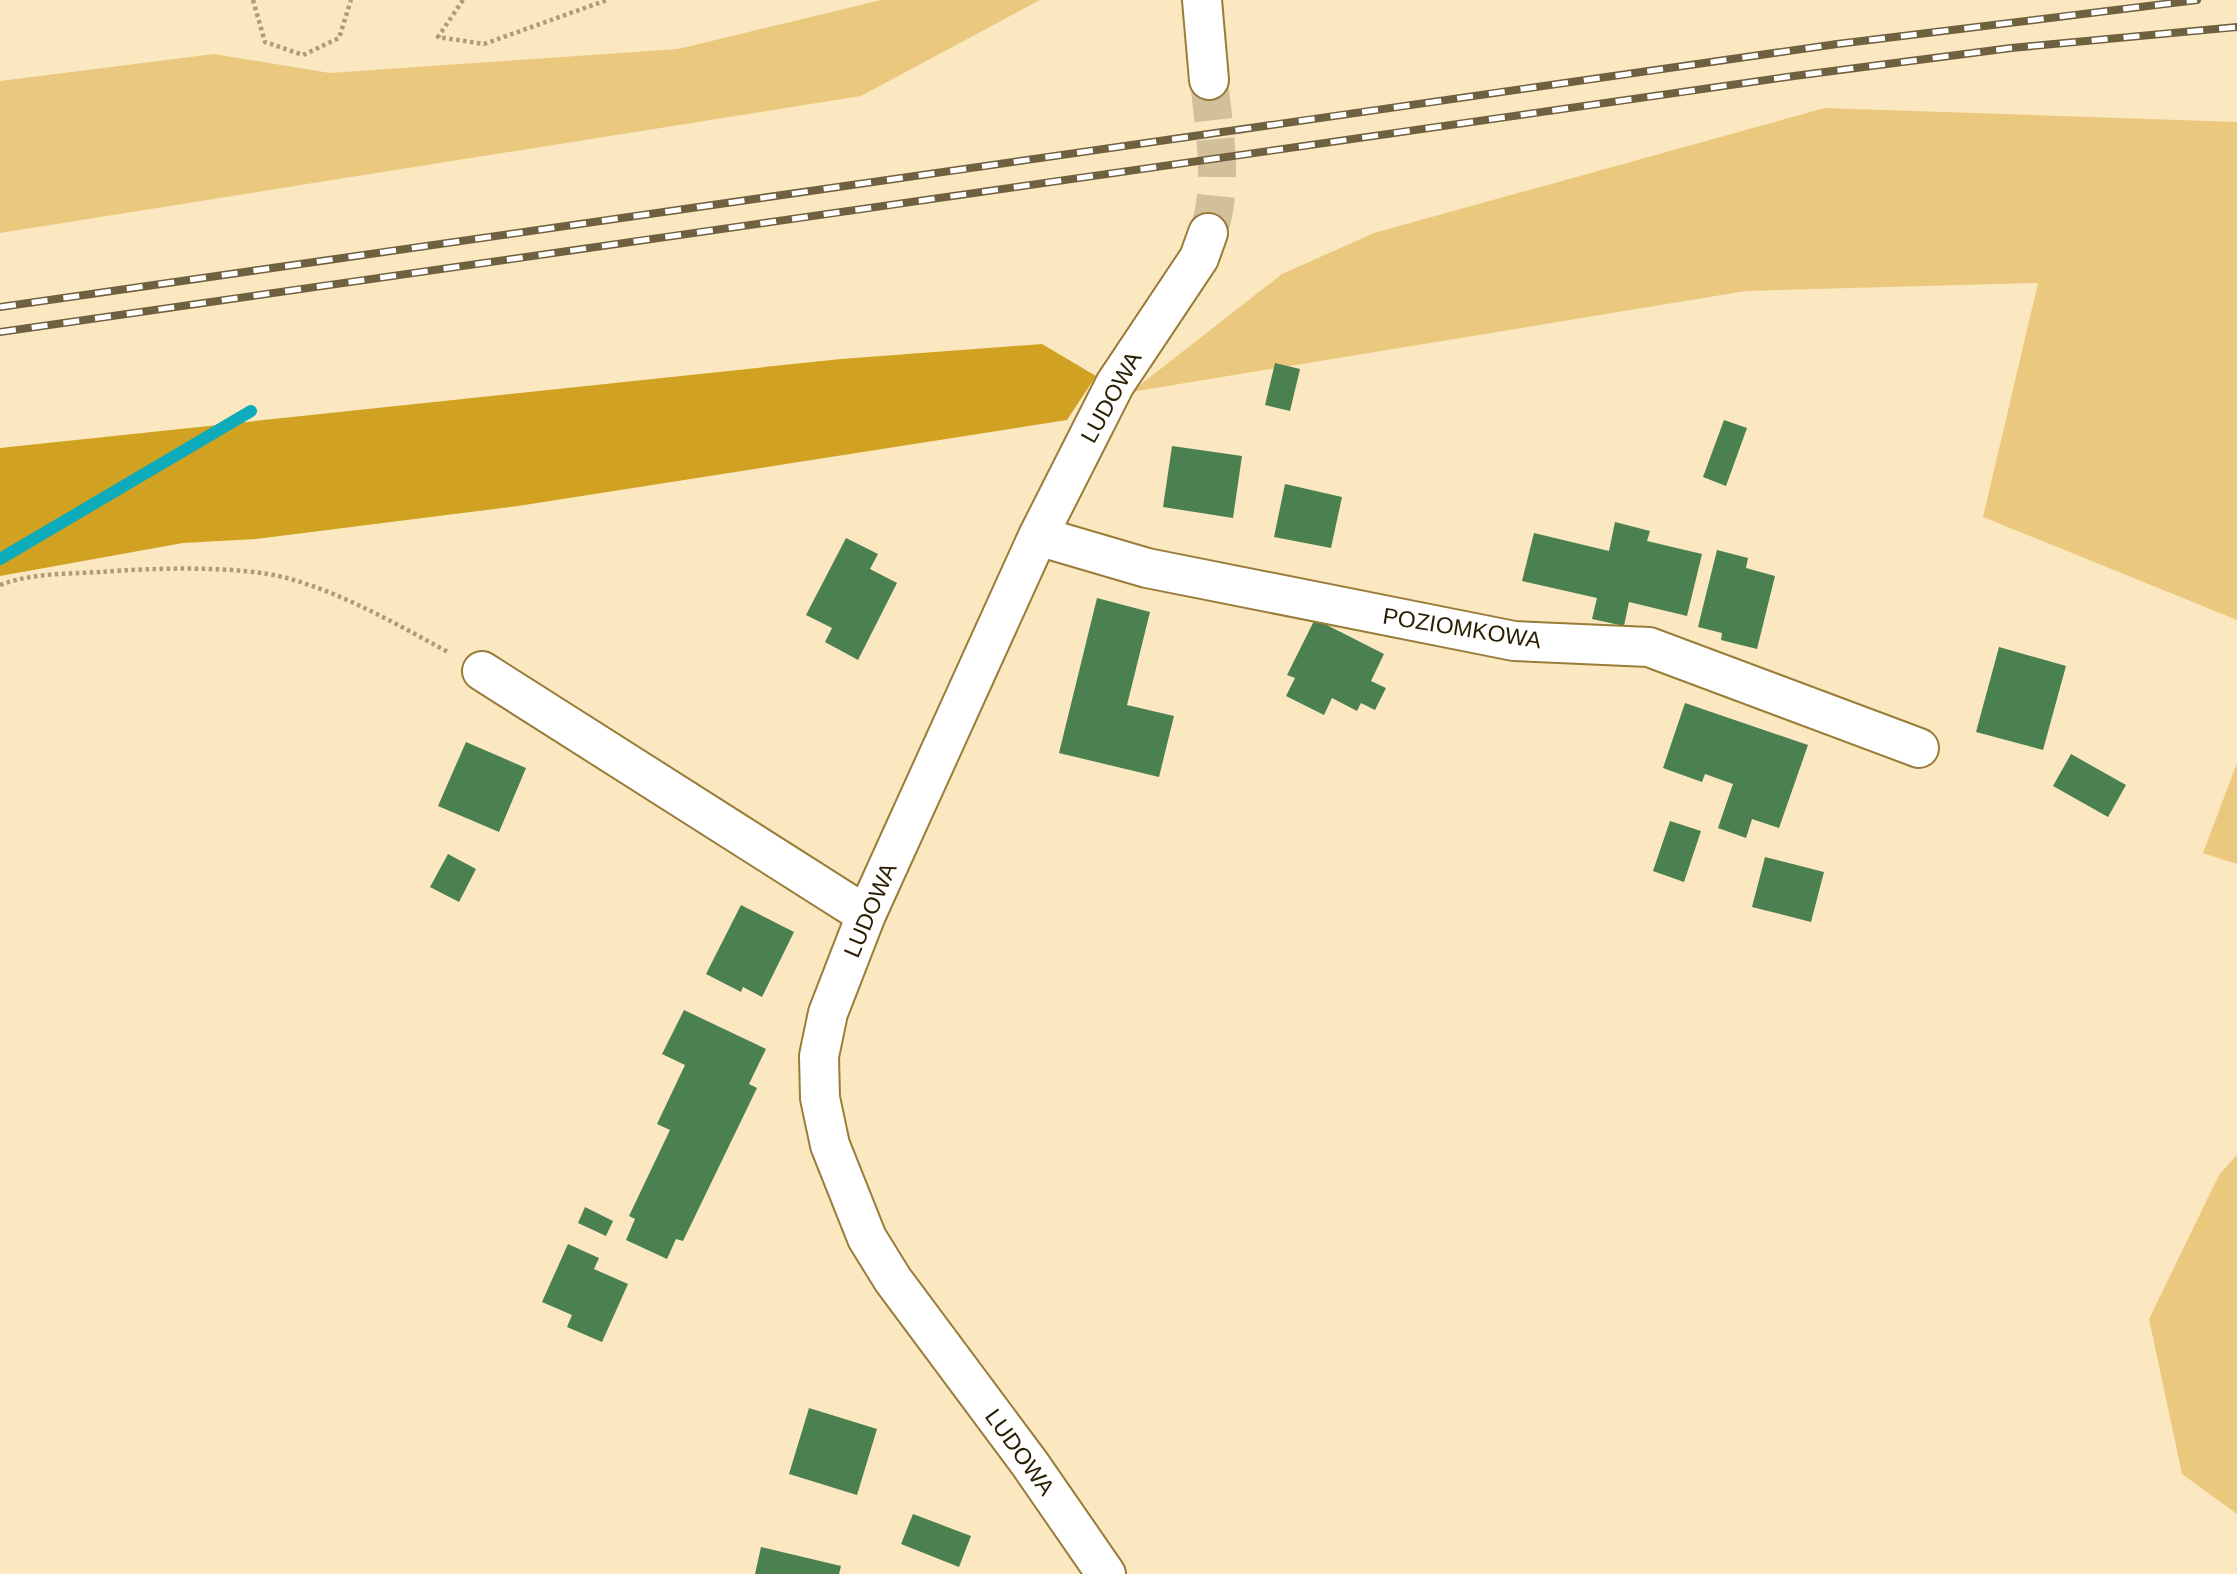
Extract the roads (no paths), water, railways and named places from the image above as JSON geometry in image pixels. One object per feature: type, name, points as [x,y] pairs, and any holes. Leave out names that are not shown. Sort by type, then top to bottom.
[{"type":"street","points":[[1202,0],[1209,80]]},
{"type":"street","name":"LUDOWA","points":[[1106,1574],[1030,1464],[893,1280],[867,1238],[845,1190],[820,1098],[819,1056],[828,1013],[866,915],[1038,536],[1115,384],[1188,276],[1208,233]]},
{"type":"street","name":"POZIOMKOWA","points":[[1038,536],[1159,570],[1514,641],[1649,647],[1919,748]]},
{"type":"street","points":[[482,671],[866,915]]},
{"type":"waterway","points":[[0,559],[251,411]]},
{"type":"tunnel","points":[[1208,233],[1217,177],[1209,80]]},
{"type":"railway","points":[[0,307],[1837,44],[2197,0]]},
{"type":"railway","points":[[0,332],[1794,76],[2011,48],[2237,27]]}]
